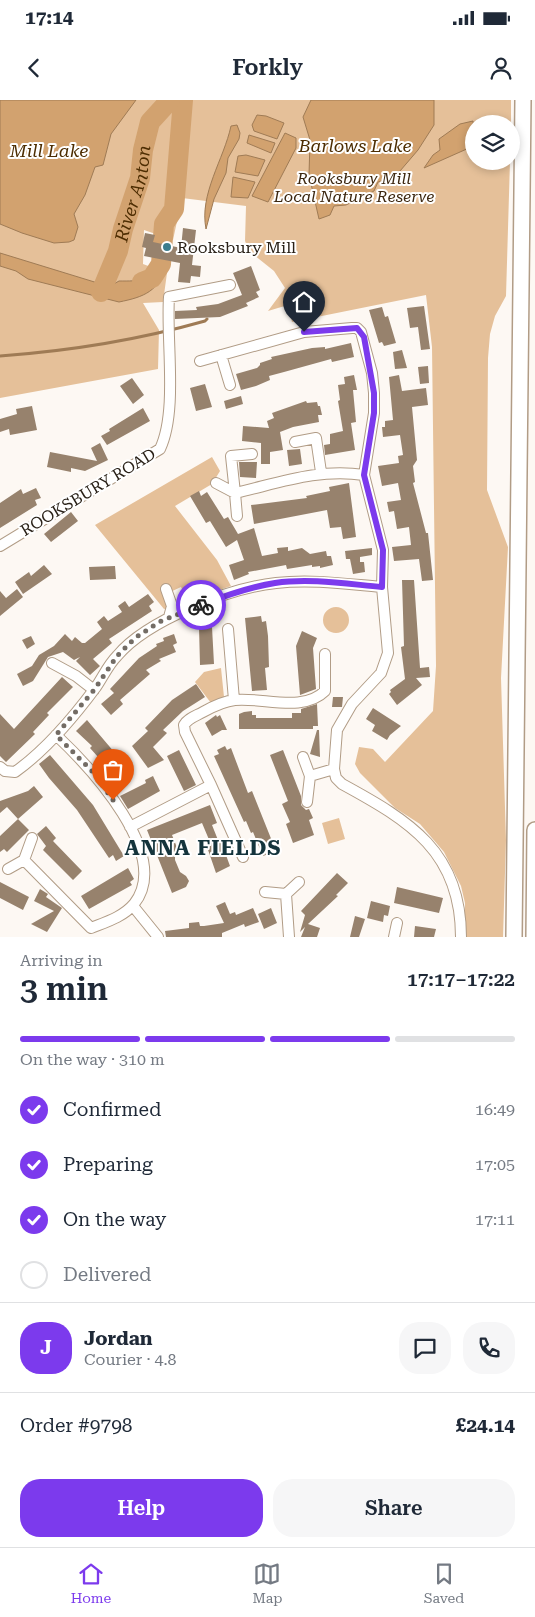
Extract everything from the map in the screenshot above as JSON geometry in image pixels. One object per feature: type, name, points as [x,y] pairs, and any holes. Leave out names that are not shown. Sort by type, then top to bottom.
[{"type":"highway","points":[[514,937],[523,100]]},
{"type":"highway","points":[[534,937],[535,830]]},
{"type":"street","name":"ROOKSBURY ROAD","points":[[0,546],[160,449],[167,435],[170,400],[169,297],[230,285]]},
{"type":"street","points":[[200,361],[304,332],[357,328],[364,337],[374,393],[374,413],[364,475],[383,550],[382,587],[388,653],[381,673],[344,716],[337,730],[334,769],[336,778],[342,784],[401,818],[427,840],[447,871],[460,904],[461,937]]},
{"type":"street","points":[[221,355],[230,385]]},
{"type":"street","points":[[295,442],[316,438],[321,472]]},
{"type":"street","points":[[238,516],[231,456],[252,454]]},
{"type":"street","points":[[216,483],[235,493],[321,472],[345,472],[364,475]]},
{"type":"street","points":[[0,767],[5,771],[15,772],[56,735],[94,690],[110,664],[126,646],[144,631],[169,617],[237,593],[276,583],[309,582],[382,587]]},
{"type":"street","points":[[166,590],[172,606],[169,617]]},
{"type":"street","points":[[228,629],[234,700]]},
{"type":"street","points":[[244,857],[184,725],[187,720],[208,708],[234,700],[312,701],[325,691],[325,654]]},
{"type":"street","points":[[52,663],[76,676],[94,690]]},
{"type":"street","points":[[24,860],[90,933],[133,906],[142,890],[144,871],[141,853],[130,827],[94,773],[56,735]]},
{"type":"street","points":[[303,756],[310,776],[307,802]]},
{"type":"street","points":[[310,776],[334,769]]},
{"type":"street","points":[[130,827],[211,785]]},
{"type":"street","points":[[8,869],[24,860],[32,838]]},
{"type":"street","points":[[265,892],[286,894],[299,882]]},
{"type":"street","points":[[286,894],[289,937]]},
{"type":"street","points":[[133,906],[158,937]]},
{"type":"street","points":[[394,937],[397,923]]},
{"type":"green space","name":"Rooksbury Mill Local Nature Reserve","points":[[0,100],[511,100],[511,115],[465,115],[465,170],[510,170],[506,296],[495,316],[490,334],[488,358],[487,490],[508,547],[501,678],[506,840],[503,937],[465,937],[465,903],[461,886],[444,852],[420,824],[395,808],[360,773],[355,764],[359,747],[373,749],[385,762],[433,711],[436,666],[432,347],[426,295],[292,322],[288,305],[268,311],[285,288],[274,271],[249,251],[245,241],[246,206],[182,198],[173,240],[144,230],[143,264],[167,273],[163,302],[143,303],[159,330],[158,369],[0,398]]},
{"type":"green space","points":[[212,457],[220,471],[212,484],[175,506],[217,560],[231,586],[190,600],[186,597],[181,587],[166,594],[168,608],[164,609],[95,525]]},
{"type":"green space","points":[[336,607],[345,611],[349,620],[345,629],[336,633],[327,629],[323,620],[327,611]]},
{"type":"green space","points":[[221,668],[224,697],[211,703],[195,682],[204,672]]},
{"type":"green space","points":[[339,818],[345,839],[328,844],[322,823]]},
{"type":"water","name":"Mill Lake","points":[[0,100],[136,100],[111,134],[103,165],[95,167],[85,195],[74,214],[78,227],[74,240],[54,243],[0,224]]},
{"type":"water","name":"Barlows Lake","points":[[311,100],[434,100],[434,125],[418,150],[400,171],[386,180],[378,182],[374,191],[346,205],[334,206],[330,215],[319,219],[309,175],[310,140],[303,117]]},
{"type":"water","points":[[257,115],[266,116],[284,123],[277,139],[254,131],[252,125]]},
{"type":"water","points":[[465,123],[465,150],[424,168],[433,155],[440,150],[439,139],[460,124]]},
{"type":"water","points":[[237,125],[240,133],[239,139],[228,158],[226,173],[214,199],[206,229],[206,203],[209,190],[231,126]]},
{"type":"water","points":[[285,133],[296,138],[296,148],[268,202],[252,196]]},
{"type":"water","points":[[249,135],[275,143],[271,153],[247,143]]},
{"type":"water","points":[[246,155],[265,160],[258,176],[235,172],[238,156]]},
{"type":"water","points":[[233,177],[255,182],[248,198],[231,197]]},
{"type":"water","points":[[0,253],[101,284],[112,285],[119,281],[141,279],[149,274],[157,263],[165,265],[163,274],[155,287],[136,298],[119,302],[28,279],[16,271],[0,266]]},
{"type":"building","points":[[183,228],[196,230],[192,265],[201,266],[200,277],[191,276],[190,283],[178,282],[180,263],[144,256],[146,248],[142,247],[145,233],[155,235],[153,242],[181,248]]},
{"type":"building","points":[[251,266],[260,290],[256,292],[259,297],[246,303],[248,306],[220,317],[175,319],[175,311],[197,310],[196,307],[218,304],[242,295],[233,273]]},
{"type":"building","points":[[424,306],[430,349],[421,350],[418,327],[410,328],[407,308]]},
{"type":"building","points":[[382,307],[385,317],[388,316],[396,343],[384,346],[382,342],[379,343],[369,310]]},
{"type":"building","points":[[351,343],[354,357],[332,362],[331,359],[269,376],[270,380],[241,390],[236,374],[257,368],[260,363],[272,359],[271,357],[312,348],[325,347],[325,349]]},
{"type":"building","points":[[402,350],[407,368],[395,369],[393,352]]},
{"type":"building","points":[[428,366],[429,383],[420,384],[418,367]]},
{"type":"building","points":[[354,375],[357,390],[353,390],[356,422],[351,423],[355,450],[325,455],[324,445],[330,444],[330,434],[343,431],[338,401],[340,400],[338,385],[345,384],[344,377]]},
{"type":"building","points":[[399,375],[402,391],[426,388],[428,405],[412,407],[417,460],[413,466],[415,482],[413,483],[426,533],[428,533],[433,580],[422,581],[419,559],[394,561],[392,547],[411,545],[409,527],[397,529],[394,511],[389,512],[387,502],[401,500],[398,483],[382,486],[378,466],[399,463],[398,456],[403,455],[400,435],[383,437],[382,427],[385,427],[385,421],[393,420],[389,377]]},
{"type":"building","points":[[132,378],[144,395],[133,404],[120,386]]},
{"type":"building","points":[[205,384],[212,407],[196,411],[190,388]]},
{"type":"building","points":[[241,396],[243,404],[226,409],[224,401]]},
{"type":"building","points":[[306,401],[307,403],[317,402],[318,406],[320,406],[322,415],[318,415],[319,422],[293,427],[280,432],[283,450],[270,452],[270,464],[261,464],[261,443],[242,441],[243,426],[269,428],[267,421],[274,418],[272,413]]},
{"type":"building","points":[[32,406],[37,430],[10,435],[9,429],[0,432],[0,419],[17,414],[16,409]]},
{"type":"building","points":[[143,408],[150,421],[107,445],[101,436]]},
{"type":"building","points":[[100,443],[108,460],[85,471],[71,468],[71,472],[47,467],[50,452],[97,461],[91,448]]},
{"type":"building","points":[[300,449],[302,464],[289,466],[287,450]]},
{"type":"building","points":[[239,462],[257,462],[256,478],[240,477]]},
{"type":"building","points":[[349,483],[356,537],[343,539],[341,527],[330,528],[327,510],[254,524],[251,505],[307,498],[306,496],[330,491],[329,487]]},
{"type":"building","points":[[36,488],[41,498],[35,500],[37,505],[0,528],[0,503],[21,489],[23,494]]},
{"type":"building","points":[[199,491],[201,496],[207,492],[224,519],[228,517],[238,534],[254,528],[262,556],[278,553],[277,548],[288,547],[288,551],[302,548],[310,554],[326,551],[327,556],[331,556],[333,565],[320,568],[320,566],[312,567],[312,565],[287,569],[286,565],[248,572],[249,574],[234,580],[229,565],[244,560],[237,540],[226,547],[210,521],[206,523],[190,496]]},
{"type":"building","points":[[71,512],[78,521],[51,542],[44,534]]},
{"type":"building","points":[[372,548],[372,555],[360,557],[360,562],[364,562],[365,572],[353,574],[350,559],[346,559],[345,551]]},
{"type":"building","points":[[44,565],[52,574],[23,594],[15,582],[29,572],[31,576]]},
{"type":"building","points":[[115,566],[116,579],[90,580],[89,567]]},
{"type":"building","points":[[402,580],[414,580],[420,668],[429,667],[430,677],[416,678],[422,685],[397,705],[389,694],[390,690],[405,679],[401,647],[404,646]]},
{"type":"building","points":[[17,589],[23,597],[0,616],[0,591],[6,598]]},
{"type":"building","points":[[148,594],[154,602],[149,606],[152,611],[109,639],[112,643],[93,659],[100,666],[90,675],[76,661],[80,657],[74,660],[63,652],[48,657],[33,681],[23,686],[17,674],[32,666],[39,655],[54,646],[65,634],[72,641],[75,637],[82,643],[85,643],[102,629],[97,622],[104,616],[108,621],[122,612],[118,606],[125,601],[129,607]]},
{"type":"building","points":[[261,616],[262,622],[266,621],[268,636],[269,667],[265,668],[267,690],[252,691],[245,618]]},
{"type":"building","points":[[199,627],[212,627],[214,664],[200,665]]},
{"type":"building","points":[[302,631],[317,638],[313,648],[316,689],[300,695],[296,646]]},
{"type":"building","points":[[174,634],[177,643],[173,645],[176,652],[159,659],[161,661],[146,670],[150,674],[120,700],[123,704],[111,715],[101,704],[114,693],[110,689],[139,658],[157,646],[156,644],[164,641],[163,638]]},
{"type":"building","points":[[31,636],[35,644],[27,649],[22,640]]},
{"type":"building","points":[[62,677],[73,687],[47,713],[49,715],[33,732],[35,734],[6,762],[0,756],[0,714],[14,729]]},
{"type":"building","points":[[196,684],[205,697],[183,711],[163,730],[167,733],[153,747],[164,760],[148,768],[132,746],[148,731],[145,728],[172,700]]},
{"type":"building","points":[[333,697],[343,697],[342,707],[332,707]]},
{"type":"building","points":[[317,704],[318,726],[313,726],[313,729],[239,729],[239,714],[244,712],[252,711],[252,715],[256,715],[256,718],[292,718],[292,713],[301,713],[301,709]]},
{"type":"building","points":[[373,708],[401,726],[387,740],[372,731],[375,725],[366,719]]},
{"type":"building","points":[[216,715],[217,717],[220,715],[227,730],[222,730],[212,736],[205,723]]},
{"type":"building","points":[[87,720],[126,766],[114,775],[90,748],[92,746],[76,731]]},
{"type":"building","points":[[317,730],[319,730],[320,757],[310,754]]},
{"type":"building","points":[[225,746],[227,750],[231,748],[248,793],[252,791],[276,851],[263,856],[253,832],[251,833],[246,821],[244,822],[214,756],[219,754],[217,750]]},
{"type":"building","points":[[179,750],[196,785],[184,791],[167,756]]},
{"type":"building","points":[[283,750],[301,796],[301,805],[306,810],[309,809],[313,818],[309,820],[314,835],[293,843],[286,824],[290,822],[282,804],[288,801],[270,755]]},
{"type":"building","points":[[50,755],[93,805],[124,856],[116,861],[113,855],[109,858],[77,810],[49,778],[39,764]]},
{"type":"building","points":[[153,776],[160,791],[128,809],[120,796],[146,783],[145,780]]},
{"type":"building","points":[[34,786],[43,797],[18,819],[7,807],[0,813],[0,801],[28,791]]},
{"type":"building","points":[[210,805],[217,823],[212,825],[218,840],[220,839],[230,866],[216,873],[206,844],[210,842],[202,823],[172,835],[180,855],[175,857],[175,860],[180,872],[189,881],[186,887],[172,893],[147,830]]},
{"type":"building","points":[[18,819],[29,830],[7,852],[4,849],[0,852],[0,836]]},
{"type":"building","points":[[46,826],[56,838],[53,841],[82,871],[73,880],[43,850],[46,846],[37,834]]},
{"type":"building","points":[[128,868],[134,879],[130,882],[132,885],[89,909],[81,896]]},
{"type":"building","points":[[337,873],[348,883],[336,895],[338,896],[308,924],[320,928],[317,937],[301,937],[305,927],[300,932],[305,915],[301,911]]},
{"type":"building","points":[[0,882],[29,897],[23,910],[0,898]]},
{"type":"building","points":[[397,887],[443,898],[439,913],[394,903]]},
{"type":"building","points":[[40,889],[48,894],[46,897],[62,908],[47,932],[31,924],[54,911],[34,901]]},
{"type":"building","points":[[371,901],[390,906],[388,916],[384,915],[383,922],[367,918]]},
{"type":"building","points":[[225,902],[230,914],[235,912],[236,915],[253,908],[259,922],[245,927],[244,924],[222,933],[222,937],[166,937],[165,931],[189,928],[189,923],[199,922],[200,926],[204,926],[224,923],[216,906]]},
{"type":"building","points":[[271,908],[277,923],[264,929],[258,914]]},
{"type":"building","points":[[355,916],[365,919],[359,937],[350,937]]},
{"type":"building","points":[[415,926],[436,929],[434,937],[414,937]]},
{"type":"waterway","name":"River Anton","points":[[101,292],[118,251],[123,229],[140,178],[143,150],[150,122],[170,100]]},
{"type":"waterway","name":"River Anton","points":[[142,282],[152,278],[161,264],[164,224],[174,209],[183,100]]},
{"type":"waterway","points":[[0,356],[103,344],[180,328],[207,319]]},
{"type":"way so far","points":[[113,800],[94,773],[56,735],[79,710],[110,664],[135,638],[159,622],[201,605]]},
{"type":"place","name":"Rooksbury Mill","points":[[167,247]]},
{"type":"district","name":"ANNA FIELDS","points":[[203,848]]},
{"type":"route","points":[[201,605],[254,587],[276,583],[309,582],[382,587],[383,550],[379,530],[367,495],[364,475],[374,413],[372,373],[364,337],[357,328],[304,332]]}]
